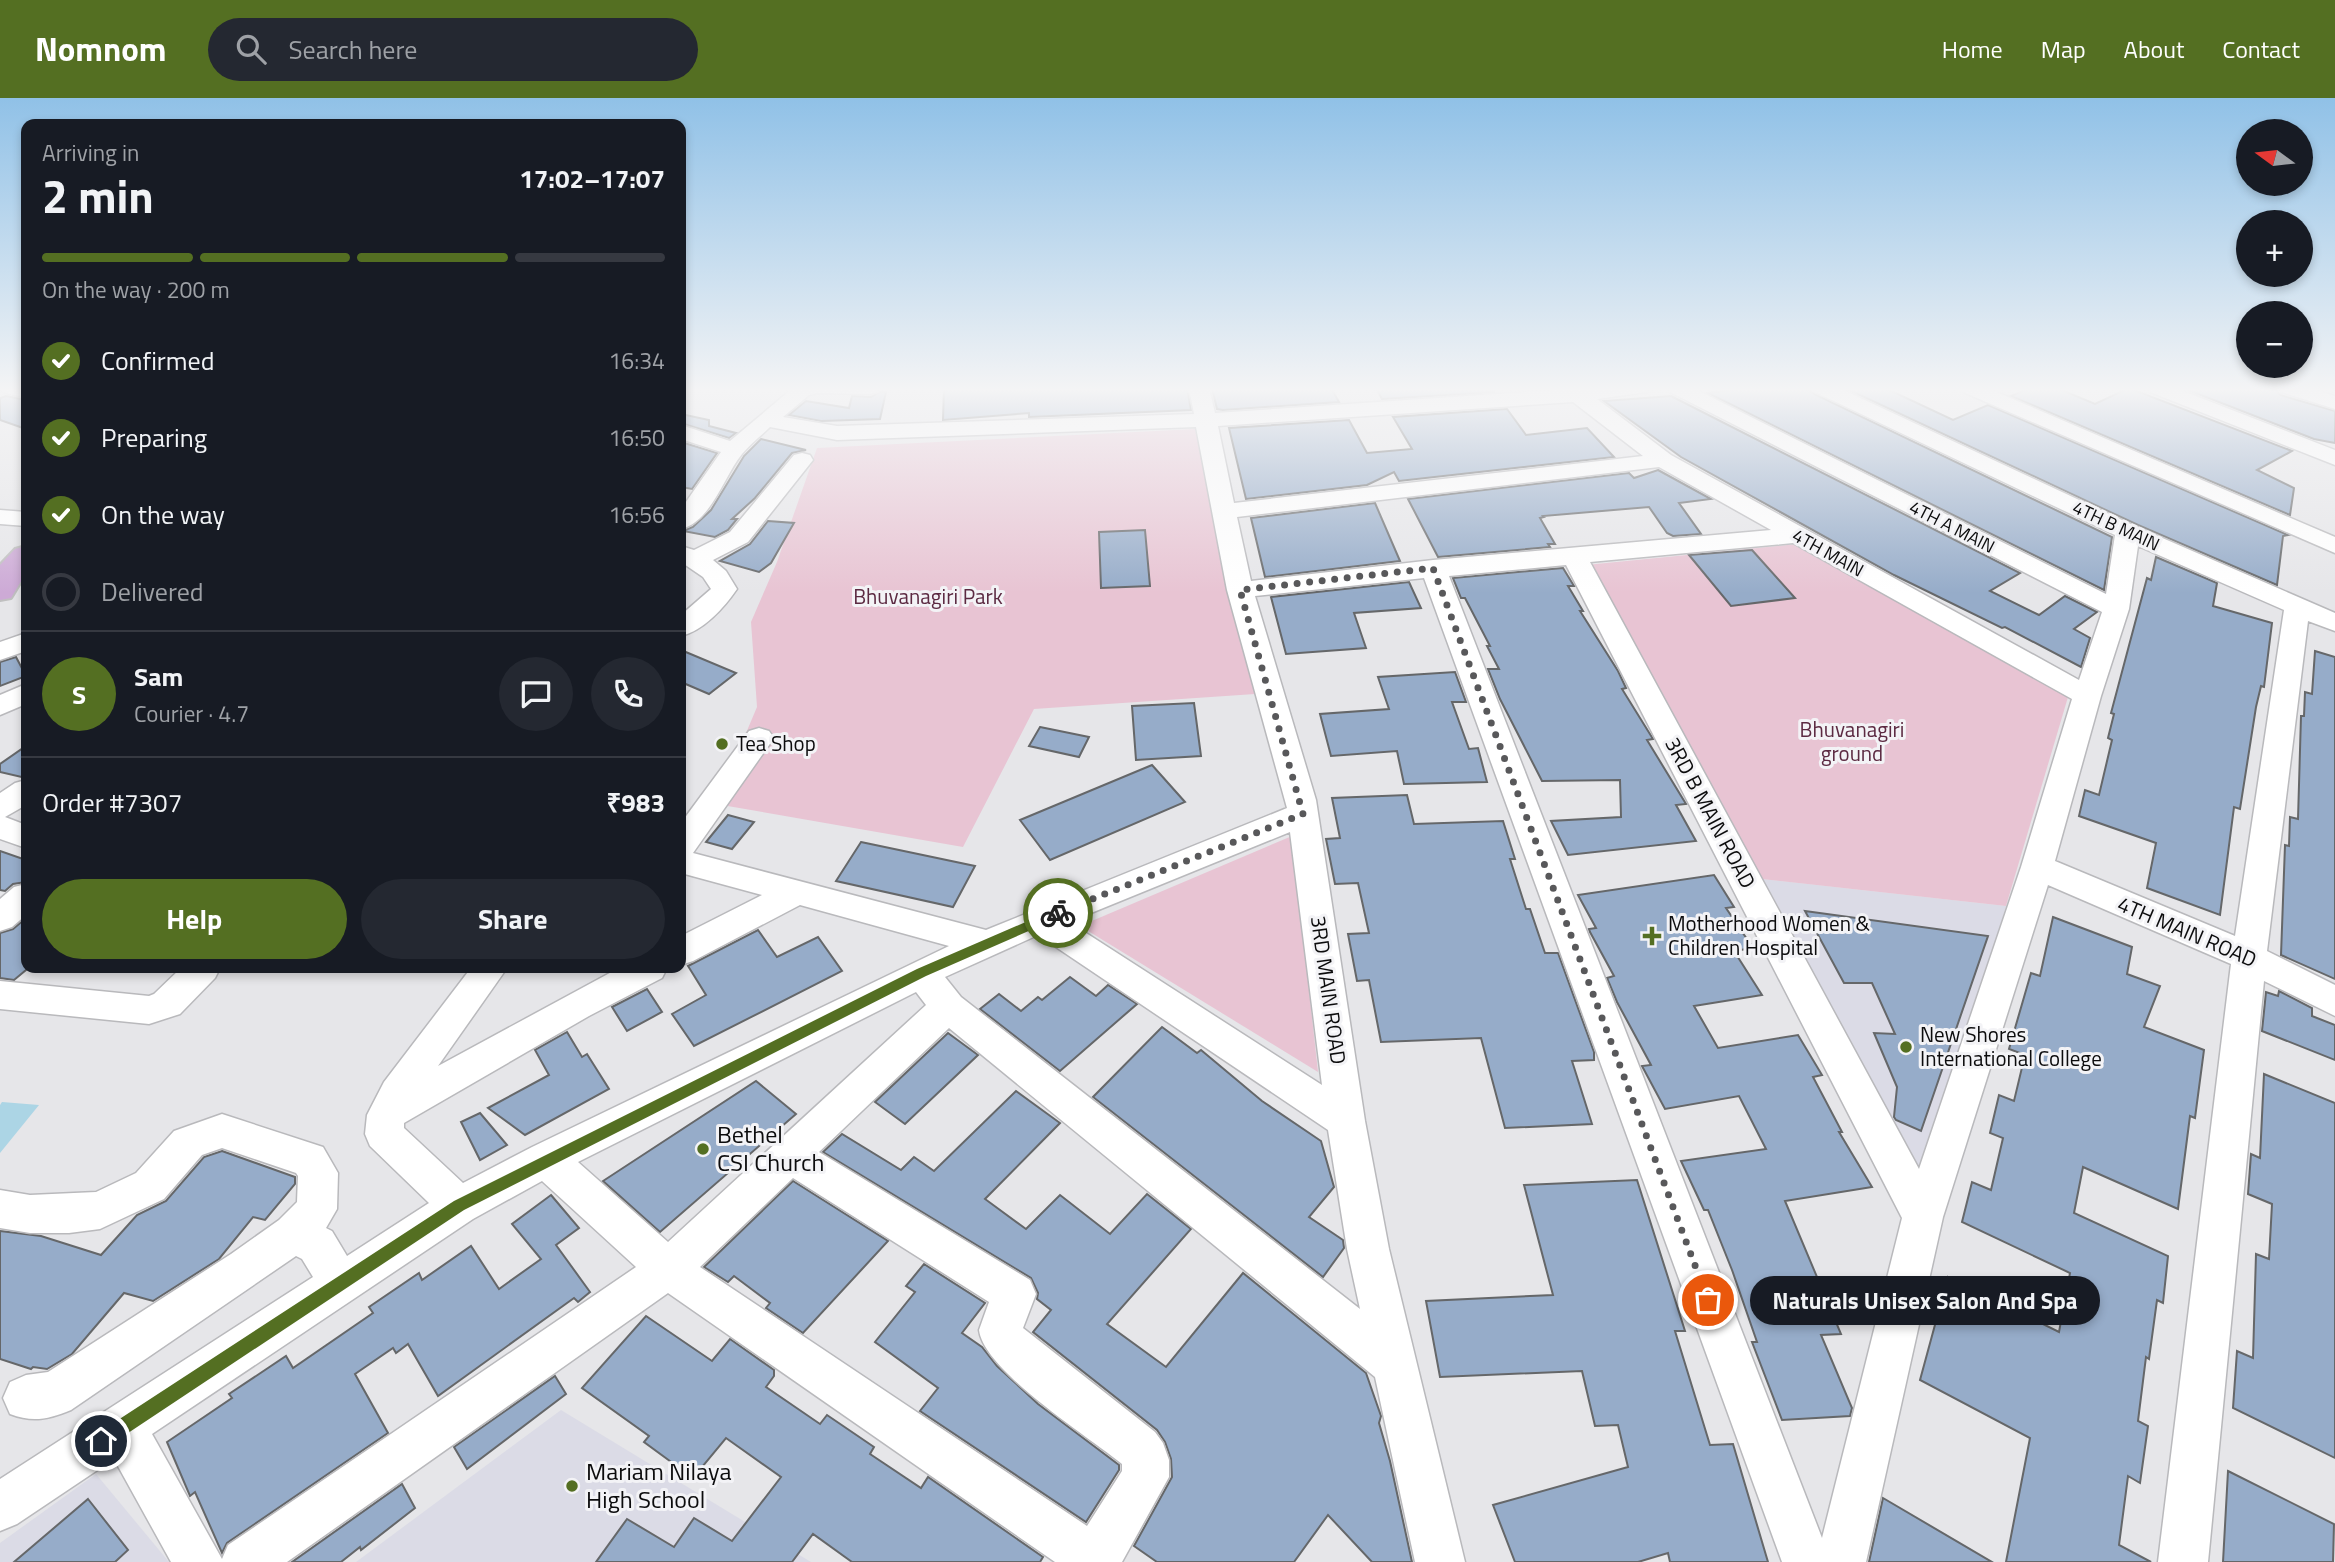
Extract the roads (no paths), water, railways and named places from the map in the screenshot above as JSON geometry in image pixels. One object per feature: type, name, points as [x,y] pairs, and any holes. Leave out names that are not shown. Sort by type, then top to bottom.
[{"type":"main road","points":[[0,591],[7,576],[21,561]]},
{"type":"street","points":[[686,517],[696,507],[729,456]]},
{"type":"street","name":"3RD MAIN ROAD","points":[[1214,456],[1240,590],[1303,814],[1346,1121],[1368,1249],[1440,1562]]},
{"type":"street","name":"4TH MAIN","points":[[1658,456],[1796,536],[2087,696]]},
{"type":"street","name":"4TH A MAIN","points":[[1812,456],[2116,609]]},
{"type":"street","name":"4TH B MAIN","points":[[1967,456],[2128,532],[2335,623]]},
{"type":"street","points":[[2127,456],[2335,547]]},
{"type":"street","points":[[688,556],[739,537],[802,460]]},
{"type":"street","points":[[1224,511],[1663,460]]},
{"type":"street","points":[[0,517],[21,519]]},
{"type":"street","points":[[1841,1562],[1923,1217],[2037,867],[2087,696],[2116,609],[2128,532]]},
{"type":"street","points":[[1240,590],[1433,568],[1796,536]]},
{"type":"street","points":[[686,624],[713,603],[724,589],[719,576],[688,556]]},
{"type":"street","name":"3RD B MAIN ROAD","points":[[1575,557],[1923,1217]]},
{"type":"street","points":[[1433,568],[1807,1562]]},
{"type":"street","points":[[2183,1562],[2249,957],[2297,607]]},
{"type":"street","points":[[0,652],[21,643]]},
{"type":"street","points":[[0,706],[21,696]]},
{"type":"street","points":[[686,839],[759,738]]},
{"type":"street","points":[[0,808],[21,793]]},
{"type":"street","points":[[0,1507],[459,1206],[921,973],[1040,920],[1303,814]]},
{"type":"street","points":[[0,827],[21,835]]},
{"type":"street","points":[[686,862],[987,943]]},
{"type":"street","name":"4TH MAIN ROAD","points":[[2037,867],[2249,957],[2335,1002]]},
{"type":"street","points":[[686,949],[798,891]]},
{"type":"street","points":[[0,918],[21,900]]},
{"type":"street","points":[[1040,920],[1346,1121]]},
{"type":"street","points":[[0,995],[149,1010],[167,1003],[197,973]]},
{"type":"street","points":[[459,1206],[384,1134],[386,1115],[397,1093],[486,973]]},
{"type":"street","points":[[576,1006],[598,973]]},
{"type":"street","points":[[386,1115],[576,1006],[640,973]]},
{"type":"street","points":[[921,973],[948,1007],[1397,1366]]},
{"type":"street","points":[[246,1562],[668,1269],[948,1007]]},
{"type":"street","points":[[0,1209],[30,1214],[69,1214],[100,1210],[150,1186],[188,1143],[222,1131],[270,1149],[309,1159],[318,1173],[317,1209],[294,1233],[246,1268],[55,1394],[26,1398]]},
{"type":"street","points":[[546,1160],[668,1269],[1096,1561],[1145,1477],[1146,1460],[1139,1448],[1005,1341],[1001,1334],[1002,1327],[1015,1294],[788,1154]]},
{"type":"street","points":[[294,1233],[317,1245],[341,1284]]},
{"type":"street","points":[[122,1427],[198,1562]]},
{"type":"water","points":[[2,1102],[39,1105],[0,1153],[0,1105]]},
{"type":"place","name":"Tea Shop","points":[[722,744]]},
{"type":"place","name":"Motherhood Women & Children Hospital","points":[[1652,936]]},
{"type":"place","name":"New Shores International College","points":[[1906,1047]]},
{"type":"place","name":"Bethel CSI Church","points":[[703,1149]]},
{"type":"place","name":"Naturals Unisex Salon And Spa","points":[[1708,1300]]},
{"type":"place","name":"Mariam Nilaya High School","points":[[572,1486]]},
{"type":"park label","name":"Bhuvanagiri Park","points":[[928,597]]},
{"type":"park label","name":"Bhuvanagiri ground","points":[[1852,742]]}]
